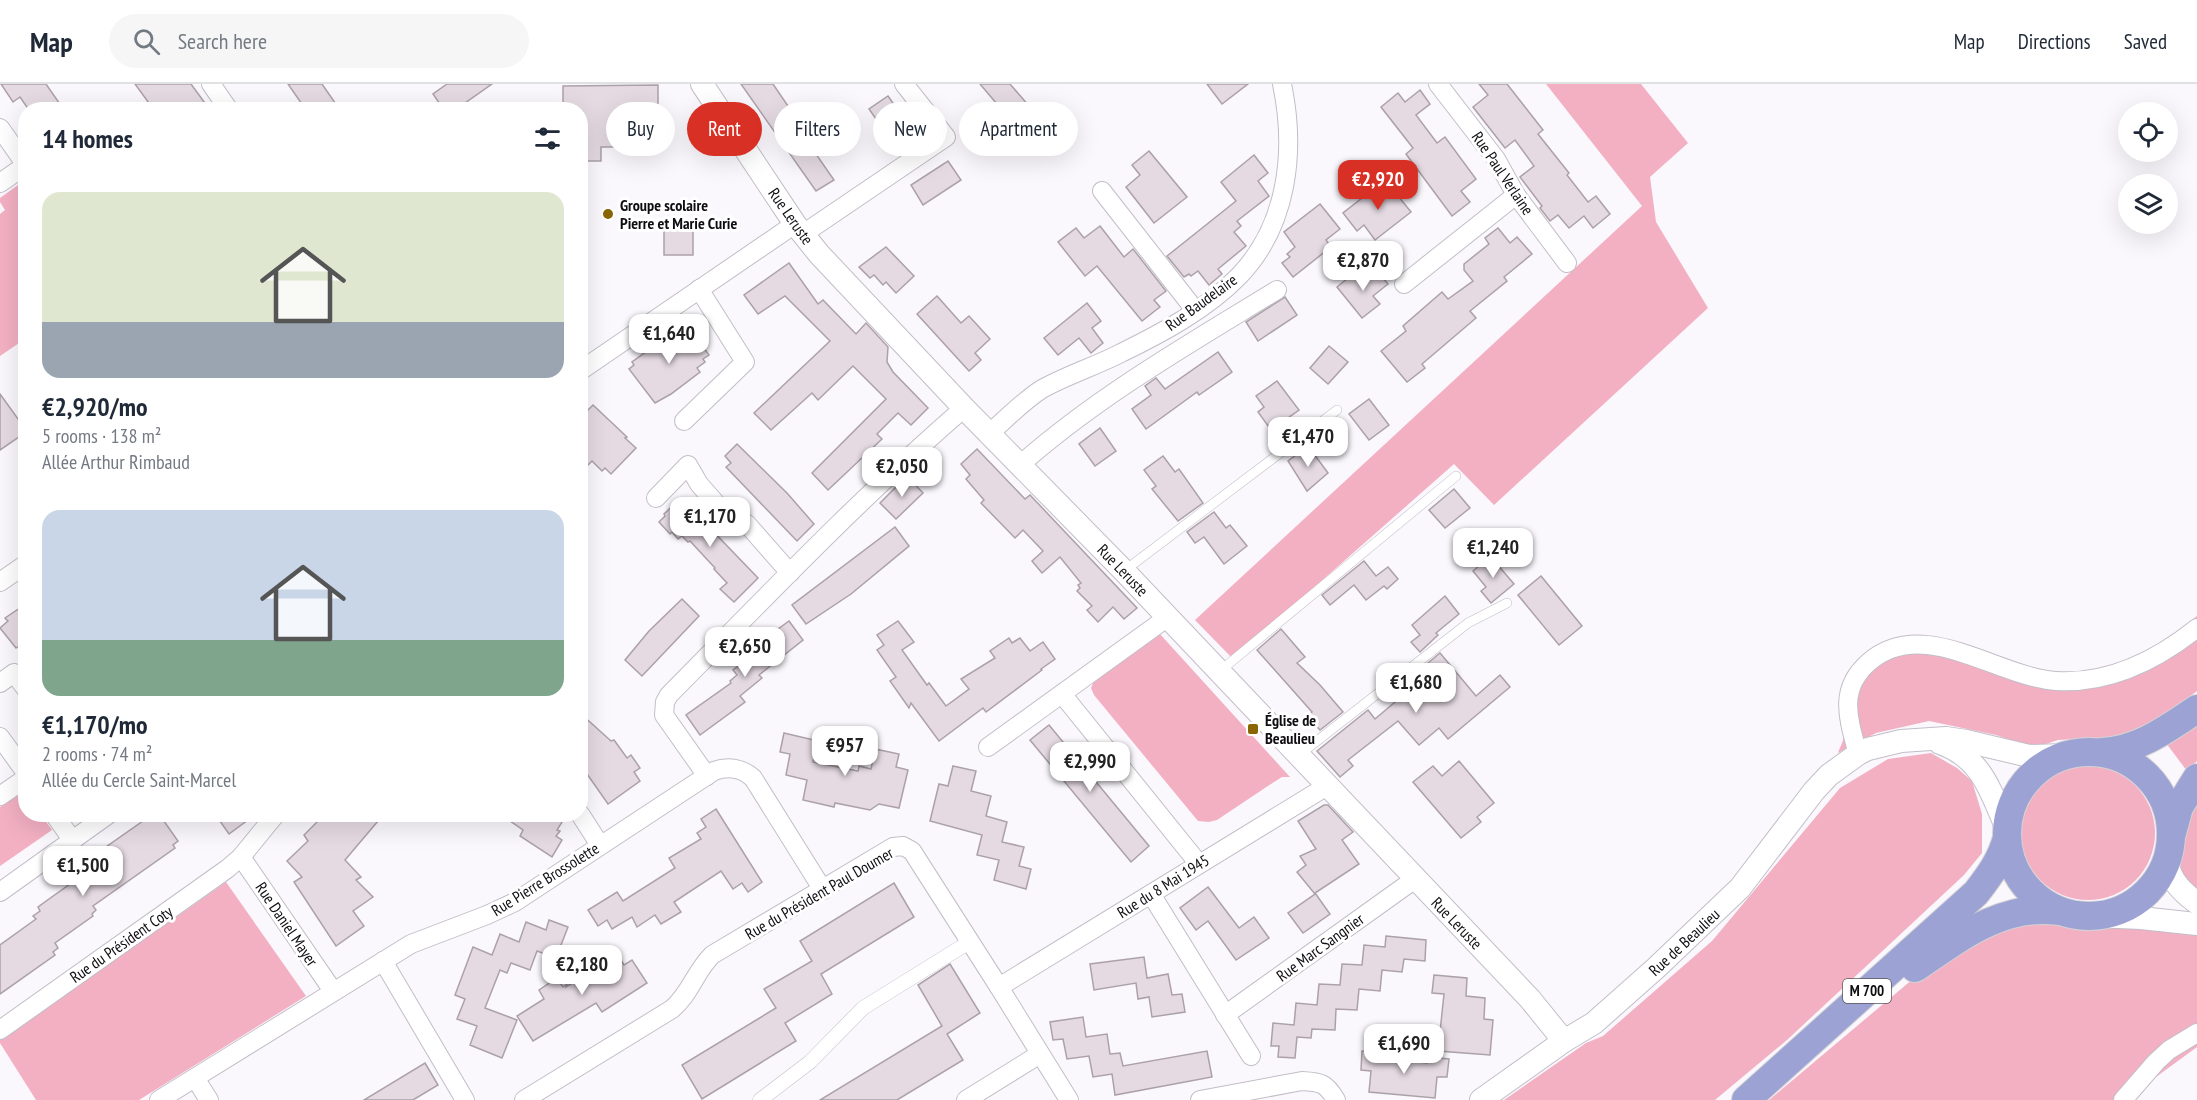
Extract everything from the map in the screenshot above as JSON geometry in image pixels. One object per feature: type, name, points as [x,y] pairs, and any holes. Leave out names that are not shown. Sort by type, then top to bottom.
[{"type":"highway","points":[[2197,709],[2141,744],[2113,751],[2064,755],[2040,767],[2021,786],[2010,811],[2007,833],[2010,858],[2019,878],[2041,901],[2059,911],[2077,915],[2095,916],[2122,909],[2139,900],[2158,878],[2167,862],[2179,807],[2197,778]]},
{"type":"highway","points":[[2093,752],[2121,758],[2145,773],[2157,788],[2166,805],[2172,833]]},
{"type":"highway","name":"M 700","points":[[1748,1100],[1966,902],[1996,867],[2001,858],[2007,833]]},
{"type":"highway","name":"M 700","points":[[1748,1100],[1913,969],[1946,947],[2010,914],[2033,909],[2059,911]]},
{"type":"street","points":[[210,84],[223,102]]},
{"type":"street","name":"Rue Leruste","points":[[702,84],[799,229],[819,254],[964,408],[990,432],[1220,671],[1530,999],[1564,1041]]},
{"type":"street","points":[[588,365],[699,289],[946,137],[904,84]]},
{"type":"street","name":"Rue Baudelaire","points":[[990,432],[1044,388],[1124,352],[1196,310],[1219,293],[1244,269],[1264,240],[1276,214],[1285,185],[1289,153],[1282,84]]},
{"type":"street","name":"Rue Paul Verlaine","points":[[1438,84],[1496,159],[1516,195],[1567,263]]},
{"type":"street","points":[[0,128],[18,154]]},
{"type":"street","points":[[0,183],[18,171]]},
{"type":"street","points":[[1102,191],[1196,310]]},
{"type":"street","points":[[1404,284],[1516,195]]},
{"type":"street","points":[[684,421],[745,362],[699,289]]},
{"type":"street","points":[[1020,465],[1048,440],[1156,364],[1277,290]]},
{"type":"street","points":[[707,776],[666,720],[663,709],[669,695],[790,573],[926,441],[964,408]]},
{"type":"street","points":[[656,498],[688,465],[699,484],[720,508],[747,524],[790,573]]},
{"type":"street","points":[[0,582],[18,570]]},
{"type":"street","points":[[988,747],[1168,617]]},
{"type":"street","points":[[1858,754],[1850,725],[1848,695],[1853,681],[1863,668],[1875,657],[1891,650],[1908,645],[1936,646],[2038,679],[2080,681],[2105,676],[2151,660],[2197,628]]},
{"type":"street","points":[[0,683],[14,673],[18,678]]},
{"type":"street","points":[[1062,694],[1199,864]]},
{"type":"street","points":[[0,737],[18,762]]},
{"type":"street","name":"Rue de Beaulieu","points":[[1924,739],[1954,749],[1972,761],[1988,785],[2007,833]]},
{"type":"street","name":"Rue de Beaulieu","points":[[1481,1100],[1564,1041],[1594,1023],[1723,907],[1754,873],[1814,790],[1829,775],[1858,754],[1885,744],[1924,739],[1953,739],[2029,756],[2064,755]]},
{"type":"street","name":"Rue Pierre Brossolette","points":[[159,1100],[411,944],[487,915],[514,902],[707,776],[723,768],[748,773],[753,778],[823,890]]},
{"type":"street","points":[[0,796],[18,784]]},
{"type":"street","name":"Rue du 8 Mai 1945","points":[[999,987],[1327,786]]},
{"type":"street","points":[[60,822],[73,841]]},
{"type":"street","points":[[0,892],[98,822]]},
{"type":"street","name":"Rue du Président Coty","points":[[0,1030],[227,869],[241,857],[269,822]]},
{"type":"street","points":[[585,822],[600,845]]},
{"type":"street","name":"Rue du Président Paul Doumer","points":[[524,1100],[672,1010],[681,1002],[701,966],[712,955],[893,847],[903,846],[912,851],[971,941],[1069,1100]]},
{"type":"street","name":"Rue Daniel Mayer","points":[[241,857],[333,991]]},
{"type":"street","points":[[2167,862],[2172,880],[2197,903]]},
{"type":"street","name":"Rue Marc Sangnier","points":[[1226,1015],[1415,879]]},
{"type":"street","points":[[1151,894],[1251,1056]]},
{"type":"street","points":[[2095,916],[2197,924]]},
{"type":"street","points":[[760,1100],[810,1062],[863,1008],[971,941]]},
{"type":"street","points":[[383,961],[465,1100]]},
{"type":"street","points":[[2123,1100],[2169,1050],[2197,1033]]},
{"type":"street","points":[[966,1100],[1040,1054]]},
{"type":"street","points":[[195,1078],[209,1100]]},
{"type":"street","points":[[1200,1100],[1302,1081],[1318,1082],[1329,1088],[1336,1100]]},
{"type":"lane","points":[[1124,571],[1337,410]]},
{"type":"lane","points":[[1220,671],[1456,476]]},
{"type":"lane","points":[[1299,755],[1468,623],[1507,603]]},
{"type":"shaded area","points":[[1546,84],[1641,84],[1688,143],[1650,177],[1656,222],[1708,308],[1494,505],[1454,464],[1233,659],[1195,620],[1642,206]]},
{"type":"shaded area","points":[[18,185],[18,344],[0,356],[0,214],[5,210],[0,198]]},
{"type":"shaded area","points":[[2197,616],[2197,691],[2159,720],[2119,737],[2058,740],[2034,748],[1996,735],[1929,721],[1876,733],[1838,753],[1843,742],[1839,702],[1845,676],[1853,665],[1869,651],[1892,639],[1917,636],[1942,638],[2021,664],[2070,673],[2106,668],[2138,655],[2154,647]]},
{"type":"shaded area","points":[[1159,633],[1290,777],[1282,777],[1217,820],[1198,821],[1094,695],[1091,688],[1094,681]]},
{"type":"shaded area","points":[[2197,723],[2197,761],[2187,771],[2166,743]]},
{"type":"shaded area","points":[[1931,753],[1957,768],[1972,781],[1982,814],[1982,853],[1964,875],[1787,1040],[1715,1100],[1504,1100],[1586,1043],[1603,1036],[1712,941],[1840,788],[1888,759]]},
{"type":"shaded area","points":[[2088,766],[2114,771],[2135,786],[2150,807],[2155,833],[2150,859],[2135,880],[2114,895],[2088,900],[2062,895],[2041,880],[2026,859],[2021,833],[2026,807],[2041,786],[2062,771]]},
{"type":"shaded area","points":[[18,796],[18,822],[46,822],[52,830],[0,866],[0,807]]},
{"type":"shaded area","points":[[2197,799],[2197,894],[2184,879],[2181,871],[2181,850],[2186,827]]},
{"type":"shaded area","points":[[226,882],[306,996],[139,1100],[36,1100],[0,1040]]},
{"type":"shaded area","points":[[2002,923],[2059,924],[2092,929],[2125,926],[2197,932],[2197,1047],[2156,1077],[2136,1100],[1769,1100],[1926,968]]},
{"type":"building","points":[[1,84],[46,84],[58,102],[23,102],[20,97],[13,102]]},
{"type":"building","points":[[135,84],[191,84],[204,102],[148,102]]},
{"type":"building","points":[[288,84],[322,84],[334,102],[300,102]]},
{"type":"building","points":[[447,84],[492,84],[466,102],[438,102],[433,94]]},
{"type":"building","points":[[741,84],[773,84],[785,102],[774,102],[774,131],[762,114],[762,102],[754,102]]},
{"type":"building","points":[[980,84],[1010,84],[1026,102],[995,102]]},
{"type":"building","points":[[1207,84],[1248,84],[1222,104]]},
{"type":"building","points":[[1479,84],[1507,84],[1543,130],[1538,134],[1569,173],[1567,175],[1588,202],[1596,196],[1610,214],[1593,228],[1584,216],[1569,228],[1558,215],[1550,221],[1540,208],[1542,206],[1520,177],[1534,166],[1515,140],[1505,148],[1473,107],[1488,95]]},
{"type":"building","points":[[658,85],[658,102],[606,102],[606,147],[601,147],[601,161],[588,161],[588,102],[563,102],[563,86]]},
{"type":"building","points":[[1420,90],[1430,104],[1416,115],[1437,143],[1445,137],[1476,179],[1461,191],[1470,202],[1452,216],[1406,154],[1413,148],[1381,107],[1398,93],[1405,102]]},
{"type":"building","points":[[888,96],[892,102],[879,102]]},
{"type":"building","points":[[1149,151],[1187,197],[1154,223],[1126,187],[1140,175],[1132,165]]},
{"type":"building","points":[[1254,155],[1268,173],[1258,181],[1269,196],[1237,221],[1241,226],[1234,232],[1246,246],[1218,269],[1222,274],[1209,285],[1198,271],[1191,276],[1189,274],[1184,277],[1167,256],[1236,201],[1221,182]]},
{"type":"building","points":[[791,156],[817,156],[834,180],[816,191]]},
{"type":"building","points":[[948,161],[961,180],[923,205],[911,185]]},
{"type":"building","points":[[1385,180],[1411,212],[1375,240],[1364,225],[1357,231],[1343,213]]},
{"type":"building","points":[[1320,204],[1340,229],[1326,240],[1331,247],[1293,277],[1282,263],[1290,257],[1287,254],[1295,247],[1284,232]]},
{"type":"building","points":[[664,226],[693,226],[693,255],[664,255]]},
{"type":"building","points":[[1100,226],[1124,257],[1133,249],[1166,291],[1154,300],[1160,307],[1142,321],[1097,266],[1085,276],[1058,242],[1076,228],[1084,238]]},
{"type":"building","points":[[1498,228],[1510,243],[1517,237],[1532,254],[1504,277],[1507,281],[1470,311],[1476,318],[1422,364],[1425,368],[1407,382],[1381,351],[1406,331],[1403,326],[1442,292],[1448,299],[1473,281],[1464,270],[1464,264],[1489,244],[1485,238]]},
{"type":"building","points":[[886,247],[914,276],[896,293],[886,282],[883,285],[874,275],[870,278],[859,267]]},
{"type":"building","points":[[789,263],[818,304],[823,300],[856,334],[866,323],[888,347],[887,362],[893,372],[928,408],[911,425],[898,413],[877,434],[882,439],[828,490],[812,473],[886,399],[853,366],[818,400],[812,393],[771,430],[754,413],[830,341],[785,296],[758,314],[744,295]]},
{"type":"building","points":[[1377,271],[1388,284],[1373,296],[1380,304],[1362,318],[1337,287],[1354,273],[1362,282]]},
{"type":"building","points":[[937,296],[961,323],[969,316],[990,339],[975,353],[981,360],[969,371],[917,314]]},
{"type":"building","points":[[1285,297],[1297,315],[1258,341],[1246,322]]},
{"type":"building","points":[[1087,303],[1101,321],[1092,328],[1103,343],[1091,353],[1079,338],[1058,355],[1044,338]]},
{"type":"building","points":[[676,330],[681,337],[691,330],[709,355],[703,359],[705,362],[697,368],[700,372],[655,403],[629,369],[634,365],[632,362]]},
{"type":"building","points":[[1329,346],[1348,362],[1328,384],[1310,368]]},
{"type":"building","points":[[1218,352],[1232,372],[1199,395],[1197,392],[1146,429],[1132,409],[1151,395],[1145,386],[1156,378],[1165,389]]},
{"type":"building","points":[[1277,381],[1299,410],[1271,430],[1258,412],[1264,407],[1256,396]]},
{"type":"building","points":[[0,394],[18,419],[18,438],[0,450]]},
{"type":"building","points":[[1369,399],[1389,425],[1369,440],[1349,414]]},
{"type":"building","points":[[593,405],[636,448],[611,474],[605,468],[602,471],[592,461],[588,465],[588,410]]},
{"type":"building","points":[[1100,428],[1116,451],[1095,466],[1079,444]]},
{"type":"building","points":[[737,444],[787,493],[814,524],[797,541],[726,467],[731,463],[725,456]]},
{"type":"building","points":[[1308,446],[1328,473],[1307,491],[1288,461]]},
{"type":"building","points":[[977,449],[1025,499],[1030,495],[1137,608],[1124,619],[1113,607],[1098,622],[1087,610],[1092,606],[1077,591],[1081,583],[1060,557],[1042,573],[1032,561],[1043,551],[1023,530],[1015,538],[981,503],[984,500],[966,479],[970,475],[961,464]]},
{"type":"building","points":[[1163,456],[1175,472],[1179,469],[1203,503],[1178,521],[1152,489],[1156,486],[1144,470]]},
{"type":"building","points":[[907,476],[923,493],[896,519],[880,503]]},
{"type":"building","points":[[1454,489],[1470,508],[1445,528],[1429,510]]},
{"type":"building","points":[[681,498],[758,578],[734,602],[720,589],[727,583],[690,541],[688,542],[682,536],[678,539],[659,522]]},
{"type":"building","points":[[1214,512],[1226,528],[1230,525],[1247,546],[1224,564],[1204,537],[1195,543],[1187,532]]},
{"type":"building","points":[[895,527],[909,546],[851,594],[806,624],[792,605]]},
{"type":"building","points":[[1490,556],[1514,584],[1491,603],[1481,591],[1486,587],[1473,571]]},
{"type":"building","points":[[1364,561],[1376,576],[1388,567],[1398,579],[1387,589],[1384,586],[1366,600],[1354,585],[1330,605],[1322,595]]},
{"type":"building","points":[[1541,576],[1582,626],[1559,645],[1518,595]]},
{"type":"building","points":[[1445,596],[1459,614],[1436,633],[1438,635],[1420,652],[1411,642],[1420,635],[1412,625]]},
{"type":"building","points":[[682,599],[699,616],[642,676],[625,660],[649,631]]},
{"type":"building","points":[[18,609],[18,647],[16,648],[0,628],[8,621],[5,618]]},
{"type":"building","points":[[789,621],[803,640],[759,675],[762,678],[740,696],[745,702],[700,735],[686,715],[731,683],[730,681],[737,675],[733,670],[755,654],[752,648]]},
{"type":"building","points":[[898,621],[914,642],[902,650],[927,685],[929,683],[946,706],[969,689],[961,679],[995,658],[990,651],[1009,638],[1012,643],[1020,638],[1030,651],[1043,642],[1055,659],[986,712],[983,708],[939,741],[911,703],[909,708],[890,681],[896,677],[877,650],[884,645],[877,635]]},
{"type":"building","points":[[1281,629],[1305,657],[1297,663],[1343,712],[1320,730],[1307,716],[1312,712],[1257,650]]},
{"type":"building","points":[[1440,653],[1476,696],[1500,675],[1510,687],[1448,739],[1439,728],[1419,745],[1398,721],[1348,760],[1353,766],[1340,777],[1317,751],[1368,710],[1375,719],[1434,669],[1428,663]]},
{"type":"building","points":[[588,720],[611,741],[614,740],[627,758],[631,755],[640,768],[634,772],[640,781],[608,804],[588,775]]},
{"type":"building","points":[[1049,725],[1149,846],[1131,862],[1030,740]]},
{"type":"building","points":[[784,733],[818,741],[813,762],[858,771],[859,766],[871,769],[875,749],[899,754],[896,767],[908,770],[899,808],[879,804],[870,810],[835,803],[834,807],[803,800],[807,780],[786,775],[790,754],[780,752]]},
{"type":"building","points":[[1459,761],[1494,803],[1477,817],[1481,822],[1461,838],[1413,782],[1433,766],[1442,776]]},
{"type":"building","points":[[953,766],[976,771],[971,791],[991,796],[986,816],[1007,822],[1002,842],[1024,847],[1019,866],[1031,869],[1026,889],[994,880],[999,860],[977,855],[982,835],[930,821],[939,784],[948,786]]},
{"type":"building","points":[[1324,805],[1328,805],[1353,832],[1342,840],[1359,864],[1315,893],[1330,914],[1303,933],[1288,913],[1315,894],[1297,872],[1306,865],[1300,856],[1316,849],[1298,821]]},
{"type":"building","points":[[716,809],[762,882],[748,892],[742,883],[733,889],[721,871],[674,902],[681,912],[661,924],[655,915],[637,927],[632,917],[612,929],[607,920],[598,926],[588,910],[617,892],[623,901],[675,868],[669,858],[701,839],[697,833],[706,827],[701,819]]},
{"type":"building","points":[[142,822],[165,822],[178,841],[173,845],[175,848],[93,906],[96,910],[93,916],[55,943],[58,948],[53,952],[55,955],[0,994],[0,945],[36,919],[33,916],[40,911],[38,907],[74,881],[72,877],[79,872],[76,868]]},
{"type":"building","points":[[221,822],[245,822],[229,834]]},
{"type":"building","points":[[317,822],[377,822],[345,860],[361,877],[356,880],[373,897],[353,911],[364,926],[336,946],[294,882],[302,877],[287,861],[308,841],[304,835]]},
{"type":"building","points":[[512,822],[562,822],[556,836],[562,840],[552,857],[520,836],[523,830]]},
{"type":"building","points":[[894,883],[914,917],[821,974],[832,994],[785,1023],[796,1041],[702,1099],[682,1065],[776,1008],[764,989],[812,961],[800,941]]},
{"type":"building","points":[[1208,887],[1239,928],[1254,917],[1269,938],[1236,960],[1208,921],[1196,930],[1180,908]]},
{"type":"building","points":[[549,920],[568,927],[556,958],[537,951],[530,970],[511,963],[507,973],[500,970],[485,1008],[517,1020],[502,1058],[470,1045],[477,1026],[457,1019],[465,999],[455,995],[473,947],[492,955],[500,934],[519,942],[526,922],[546,930]]},
{"type":"building","points":[[1386,936],[1426,940],[1425,961],[1404,959],[1402,972],[1382,970],[1380,991],[1359,989],[1357,1010],[1336,1009],[1335,1030],[1312,1029],[1311,1038],[1297,1037],[1295,1058],[1278,1057],[1279,1046],[1271,1046],[1273,1023],[1294,1025],[1296,1003],[1317,1005],[1319,984],[1340,985],[1342,964],[1362,965],[1364,945],[1385,947]]},
{"type":"building","points":[[617,954],[624,965],[632,960],[647,983],[602,1012],[596,1003],[533,1041],[517,1016],[544,999],[539,990],[557,978],[563,987],[567,984],[566,987]]},
{"type":"building","points":[[1144,957],[1147,978],[1168,974],[1172,995],[1182,994],[1185,1012],[1152,1017],[1149,997],[1138,999],[1136,983],[1094,990],[1090,964]]},
{"type":"building","points":[[950,964],[980,1013],[947,1034],[963,1060],[897,1100],[820,1100],[942,1026],[918,985]]},
{"type":"building","points":[[1434,975],[1467,978],[1466,996],[1485,998],[1484,1019],[1493,1020],[1490,1055],[1438,1051],[1444,994],[1432,993]]},
{"type":"building","points":[[1083,1017],[1086,1037],[1107,1034],[1110,1054],[1120,1053],[1123,1066],[1207,1051],[1212,1077],[1115,1095],[1112,1074],[1093,1077],[1089,1056],[1067,1059],[1063,1039],[1053,1040],[1050,1022]]},
{"type":"building","points":[[1362,1051],[1384,1053],[1383,1058],[1427,1063],[1427,1057],[1449,1059],[1447,1077],[1437,1077],[1435,1098],[1369,1092],[1371,1071],[1361,1070]]},
{"type":"building","points":[[425,1063],[438,1085],[413,1100],[364,1100]]},
{"type":"place","name":"Groupe scolaire Pierre et Marie Curie","points":[[608,214]]},
{"type":"place","name":"Église de Beaulieu","points":[[1253,729]]}]
